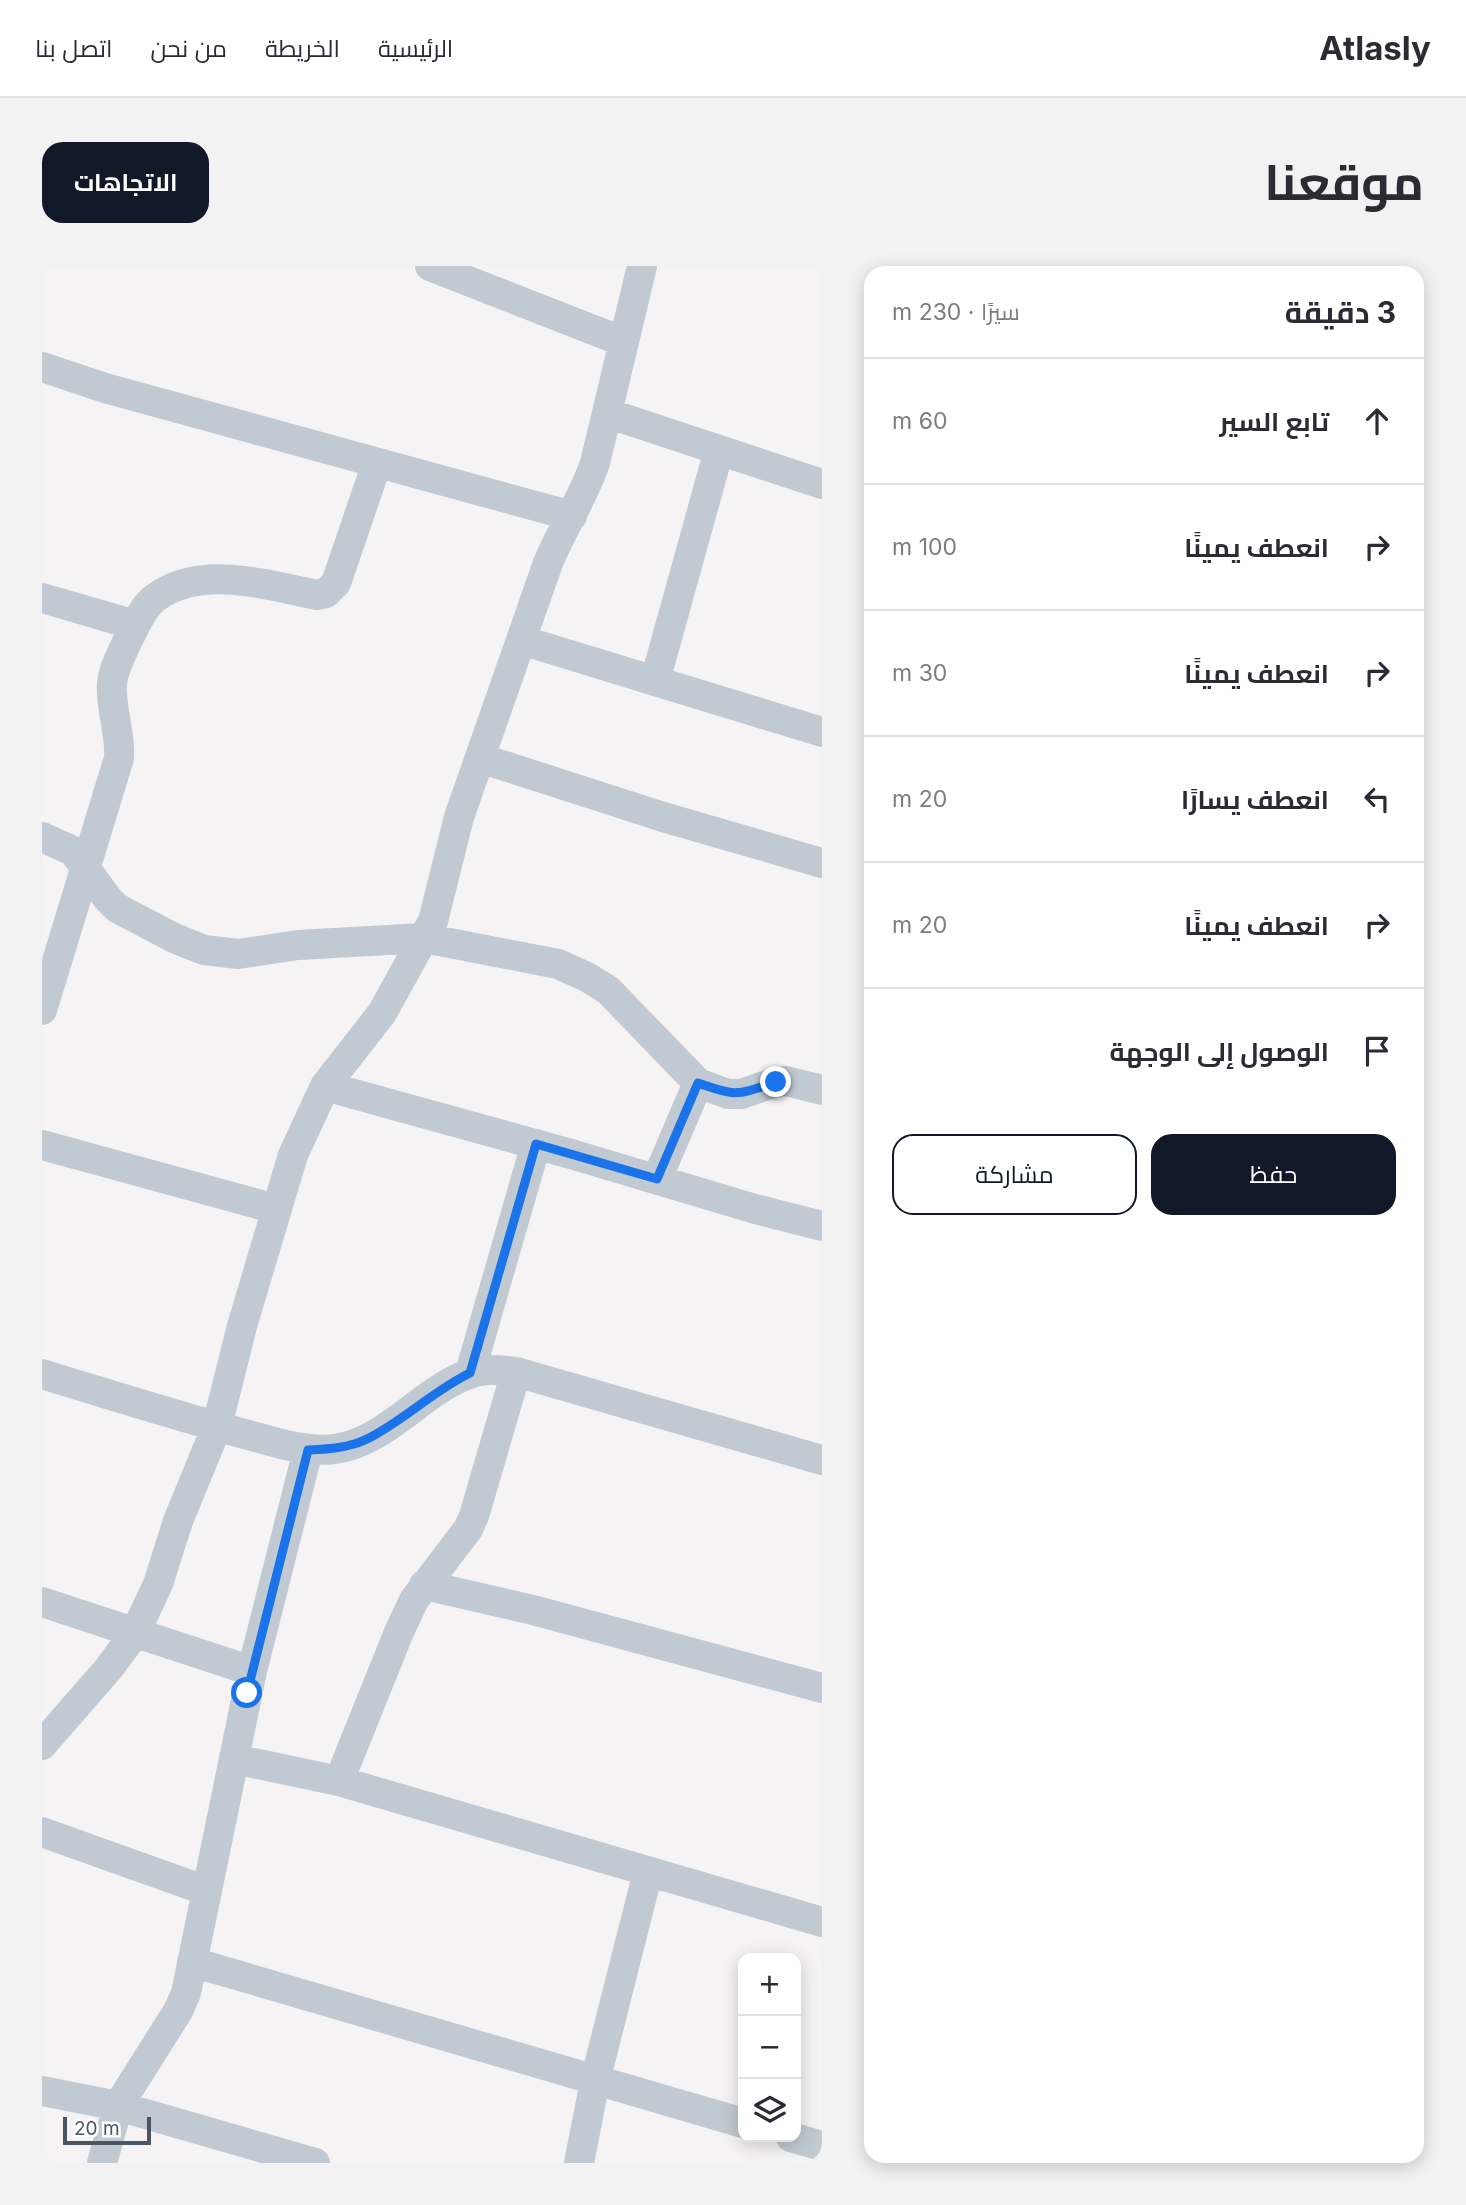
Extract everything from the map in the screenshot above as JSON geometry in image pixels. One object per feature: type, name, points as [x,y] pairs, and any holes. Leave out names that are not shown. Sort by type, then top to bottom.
[{"type":"street","points":[[430,266],[624,342]]},
{"type":"street","points":[[42,1745],[109,1668],[135,1633],[158,1584],[178,1521],[217,1426],[242,1326],[293,1155],[325,1086],[382,1013],[433,921],[459,817],[548,563],[586,489],[595,463],[642,266]]},
{"type":"street","points":[[42,367],[105,388],[572,516]]},
{"type":"street","points":[[607,413],[822,484]]},
{"type":"street","points":[[655,681],[719,450]]},
{"type":"street","points":[[43,1000],[119,758],[120,747],[112,700],[115,667],[135,625],[155,598],[179,586],[204,581],[235,579],[317,595],[332,589],[377,463]]},
{"type":"street","points":[[42,598],[135,625]]},
{"type":"street","points":[[521,640],[822,732]]},
{"type":"street","points":[[480,758],[663,817],[822,863]]},
{"type":"street","points":[[42,836],[73,852],[117,908],[174,938],[204,950],[238,954],[298,945],[424,938],[558,964],[608,990],[698,1083],[728,1094],[741,1094],[786,1081],[822,1090]]},
{"type":"street","points":[[657,1179],[698,1083]]},
{"type":"street","points":[[325,1086],[822,1226]]},
{"type":"street","points":[[470,1373],[536,1144]]},
{"type":"street","points":[[42,1145],[276,1209]]},
{"type":"street","points":[[42,1374],[308,1450],[337,1448],[367,1439],[449,1383],[470,1373],[494,1369],[516,1372],[822,1460]]},
{"type":"street","points":[[339,1781],[414,1600],[468,1529],[474,1516],[516,1372]]},
{"type":"street","points":[[102,2163],[118,2106],[178,2011],[186,1993],[252,1671],[308,1450]]},
{"type":"street","points":[[424,1585],[533,1609],[822,1688]]},
{"type":"street","points":[[42,1602],[252,1671]]},
{"type":"street","points":[[234,1759],[339,1781],[822,1922]]},
{"type":"street","points":[[42,1832],[206,1891]]},
{"type":"street","points":[[579,2163],[595,2081],[648,1872]]},
{"type":"street","points":[[192,1962],[738,2122]]},
{"type":"street","points":[[42,2091],[118,2106],[315,2163]]},
{"type":"street","points":[[801,2140],[822,2146]]},
{"type":"route","points":[[247,1693],[308,1450],[337,1448],[367,1439],[449,1383],[470,1373],[536,1144],[657,1179],[698,1083],[728,1094],[741,1094],[776,1082]]}]
